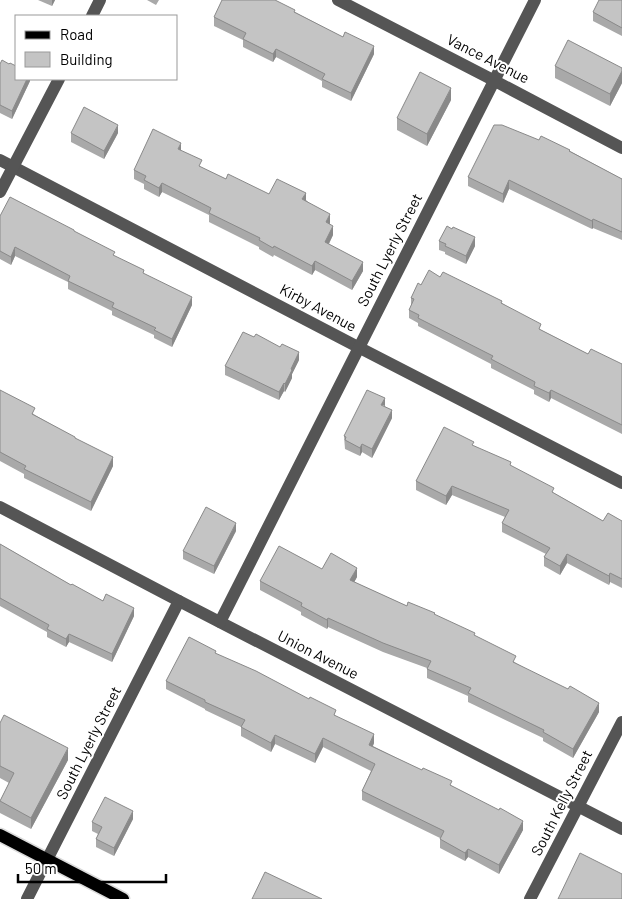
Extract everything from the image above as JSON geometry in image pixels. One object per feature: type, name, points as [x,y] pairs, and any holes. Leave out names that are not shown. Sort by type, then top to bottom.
[{"type":"main road","points":[[0,835],[123,899]]},
{"type":"street","points":[[92,15],[100,0]]},
{"type":"street","name":"Vance Avenue","points":[[338,0],[622,148]]},
{"type":"street","name":"South Lyerly Street","points":[[220,622],[535,0]]},
{"type":"street","points":[[0,192],[58,80]]},
{"type":"street","name":"Kirby Avenue","points":[[0,160],[358,348],[622,483]]},
{"type":"street","name":"Union Avenue","points":[[0,508],[622,829]]},
{"type":"street","name":"South Lyerly Street","points":[[27,899],[179,601]]},
{"type":"street","name":"South Kelly Street","points":[[530,899],[622,722]]},
{"type":"building","points":[[222,0],[275,0],[343,37],[345,32],[374,46],[351,93],[322,79],[325,74],[276,49],[273,54],[243,39],[246,33],[214,17]]},
{"type":"building","points":[[599,0],[622,0],[622,28],[593,12]]},
{"type":"building","points":[[568,40],[622,68],[610,94],[555,66]]},
{"type":"building","points":[[2,60],[15,66],[15,80],[27,80],[12,111],[0,105],[0,64]]},
{"type":"building","points":[[420,72],[451,88],[427,134],[397,118]]},
{"type":"building","points":[[84,107],[118,125],[104,151],[71,133]]},
{"type":"building","points":[[494,125],[502,125],[539,140],[541,136],[622,179],[622,232],[593,219],[592,221],[509,180],[503,194],[468,177]]},
{"type":"building","points":[[153,129],[181,143],[178,149],[202,160],[199,166],[226,179],[228,174],[269,194],[277,179],[306,193],[302,199],[330,214],[326,222],[333,226],[325,242],[363,262],[352,281],[315,261],[312,266],[274,246],[273,248],[259,240],[260,238],[209,213],[211,208],[162,183],[159,188],[144,180],[146,176],[134,170]]},
{"type":"building","points":[[10,197],[115,252],[113,255],[144,270],[143,273],[192,297],[172,339],[154,330],[156,328],[112,307],[114,303],[68,281],[70,276],[15,247],[11,257],[0,251],[0,216]]},
{"type":"building","points":[[447,226],[475,237],[466,256],[439,241]]},
{"type":"building","points":[[429,270],[440,277],[443,272],[502,301],[501,303],[541,324],[539,329],[588,354],[591,349],[622,364],[622,425],[551,390],[549,393],[534,386],[535,382],[491,359],[493,356],[418,318],[419,315],[409,310],[414,299],[411,298],[418,283],[421,285]]},
{"type":"building","points":[[243,332],[254,337],[256,334],[280,347],[282,344],[299,352],[285,384],[279,392],[225,366]]},
{"type":"building","points":[[0,390],[35,408],[32,414],[113,457],[91,502],[24,469],[26,466],[0,452]]},
{"type":"building","points":[[367,390],[385,398],[381,405],[392,410],[372,449],[362,444],[360,448],[345,440],[346,437],[344,436]]},
{"type":"building","points":[[444,427],[474,442],[472,445],[511,462],[510,465],[554,488],[552,492],[603,521],[608,513],[622,521],[622,579],[610,573],[609,576],[567,554],[560,566],[544,557],[550,548],[502,523],[509,510],[452,486],[446,496],[416,481]]},
{"type":"building","points":[[206,507],[236,523],[214,566],[183,551]]},
{"type":"building","points":[[0,544],[103,601],[106,594],[134,608],[112,654],[69,634],[66,639],[47,629],[49,625],[0,598]]},
{"type":"building","points":[[279,546],[322,569],[331,553],[357,568],[350,580],[407,606],[408,602],[435,613],[516,656],[513,662],[568,689],[570,686],[599,703],[573,749],[543,732],[544,730],[468,693],[471,688],[427,669],[431,661],[383,643],[328,618],[327,620],[301,606],[302,603],[260,581]]},
{"type":"building","points":[[189,637],[216,651],[215,653],[256,671],[309,699],[310,697],[336,710],[334,715],[374,734],[369,745],[422,770],[423,768],[452,781],[450,785],[523,821],[499,865],[468,849],[465,853],[440,839],[444,831],[362,791],[375,764],[323,738],[315,754],[275,735],[271,743],[241,727],[245,720],[205,702],[205,700],[166,681]]},
{"type":"building","points":[[4,715],[68,748],[31,818],[0,801],[14,773],[0,766],[0,723]]},
{"type":"building","points":[[105,797],[133,811],[114,848],[96,839],[102,827],[92,822]]},
{"type":"building","points":[[580,853],[622,874],[622,899],[558,899]]},
{"type":"building","points":[[265,872],[322,899],[252,899]]}]
